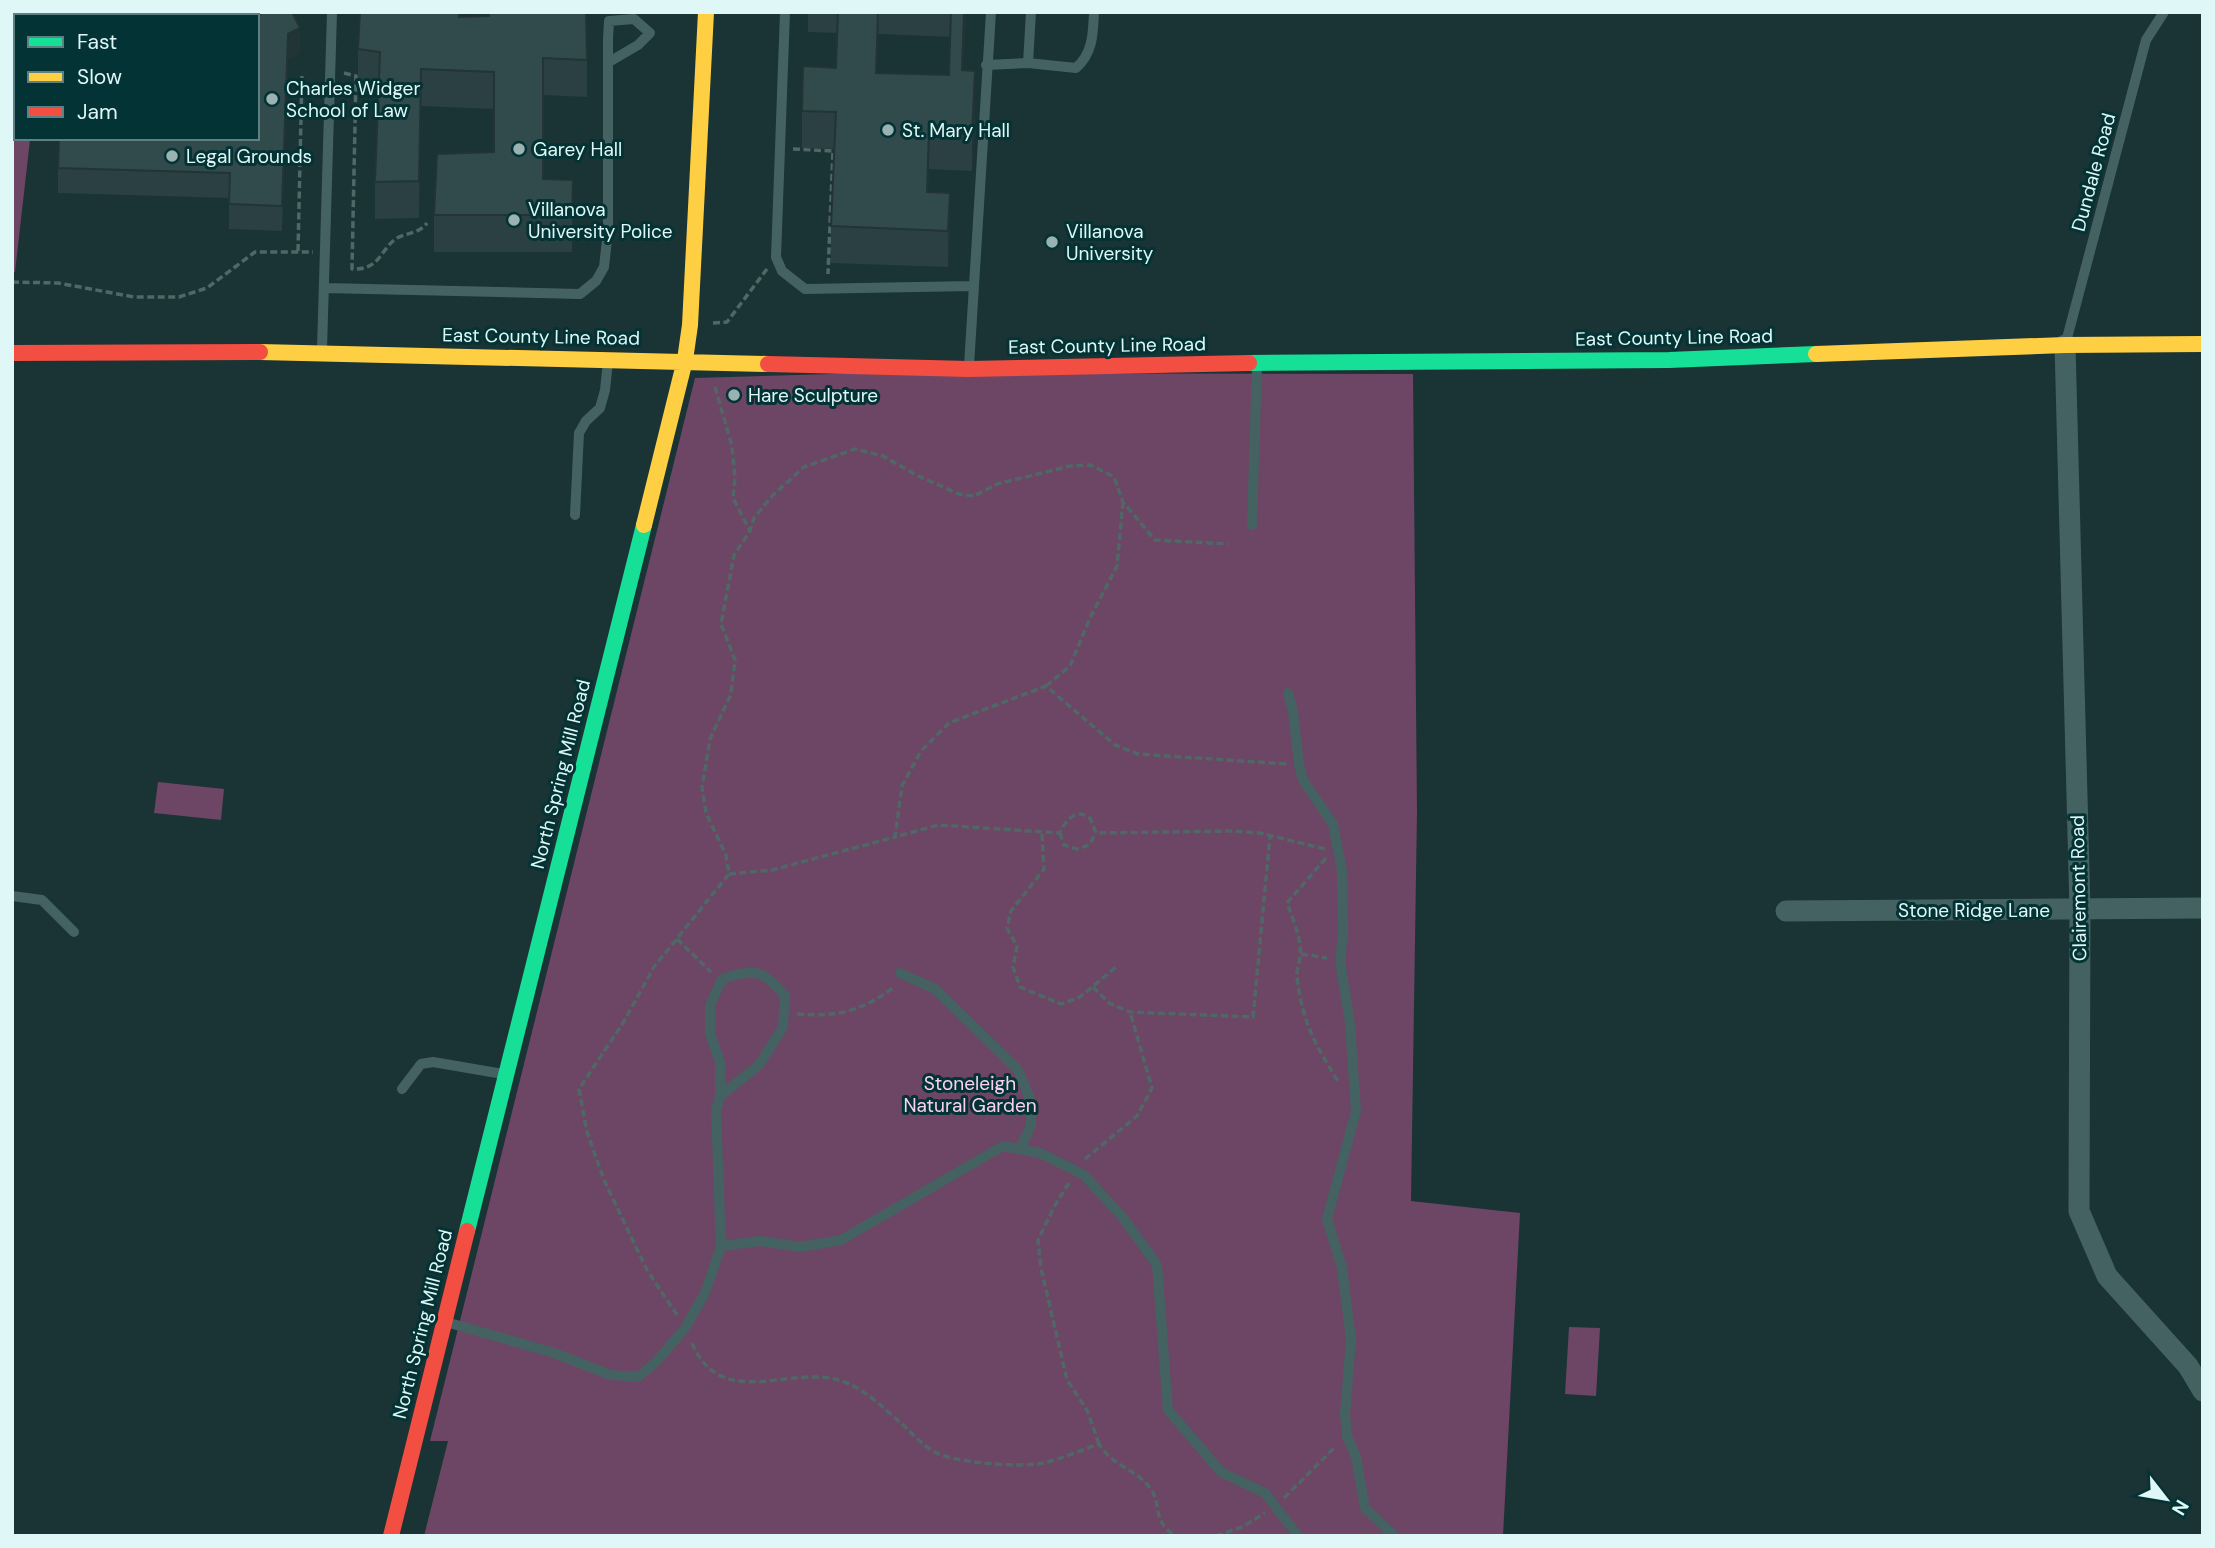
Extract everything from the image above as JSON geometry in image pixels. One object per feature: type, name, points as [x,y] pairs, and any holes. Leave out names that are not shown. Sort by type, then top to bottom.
[{"type":"street","name":"North Spring Mill Road","points":[[391,1536],[685,360],[690,325],[706,12]]},
{"type":"street","name":"East County Line Road","points":[[12,353],[322,352],[969,369],[1257,363],[1669,360],[2066,345],[2203,344]]},
{"type":"street","name":"Clairemont Road","points":[[2066,345],[2080,909],[2079,1211],[2107,1276],[2188,1366],[2203,1391]]},
{"type":"street","name":"Stone Ridge Lane","points":[[1786,911],[2203,908]]},
{"type":"lane","points":[[322,352],[332,12]]},
{"type":"lane","points":[[785,12],[776,257],[782,271],[805,289],[973,286]]},
{"type":"lane","points":[[969,369],[991,12]]},
{"type":"lane","points":[[1028,64],[1031,12]]},
{"type":"lane","points":[[986,65],[1028,64],[1076,68],[1087,58],[1092,41],[1094,12]]},
{"type":"lane","name":"Dundale Road","points":[[2066,345],[2146,40],[2164,12]]},
{"type":"lane","points":[[325,288],[580,294],[596,281],[604,267],[608,231],[609,21],[634,19],[650,33],[638,45],[609,62]]},
{"type":"lane","points":[[575,515],[579,433],[586,421],[600,408],[608,358]]},
{"type":"lane","points":[[1252,525],[1257,363]]},
{"type":"lane","points":[[1288,693],[1303,780],[1332,824],[1342,872],[1343,935],[1340,961],[1350,1023],[1356,1111],[1326,1219],[1342,1268],[1352,1339],[1345,1414],[1347,1436],[1356,1457],[1365,1508],[1394,1536]]},
{"type":"lane","points":[[12,897],[42,900],[74,932]]},
{"type":"lane","points":[[444,1322],[551,1352],[611,1375],[638,1377],[657,1362],[685,1328],[705,1293],[721,1246],[716,1111],[720,1096],[720,1062],[710,1034],[710,1005],[722,979],[747,971],[770,978],[785,996],[783,1027],[759,1065],[720,1096]]},
{"type":"lane","points":[[900,977],[935,989],[1018,1070],[1030,1099],[1031,1125],[1020,1149]]},
{"type":"lane","points":[[402,1089],[421,1064],[433,1062],[506,1074]]},
{"type":"lane","points":[[721,1246],[760,1241],[800,1247],[841,1240],[1003,1146],[1040,1153],[1077,1171],[1084,1175],[1124,1219],[1157,1265],[1168,1410],[1222,1472],[1265,1493],[1297,1536]]},
{"type":"path","points":[[345,63],[344,75],[356,76],[352,269],[370,265],[378,260],[394,240],[419,231],[427,223]]},
{"type":"path","points":[[298,251],[302,72]]},
{"type":"path","points":[[780,149],[833,151],[827,289]]},
{"type":"path","points":[[12,282],[58,283],[134,297],[178,297],[207,288],[255,253],[326,252]]},
{"type":"path","points":[[690,325],[727,322],[776,257]]},
{"type":"path","points":[[709,361],[719,410],[732,446],[735,478],[733,498],[750,531]]},
{"type":"path","points":[[729,874],[726,855],[706,813],[702,787],[710,739],[731,694],[735,660],[721,624],[734,555],[750,531],[754,518],[772,496],[803,467],[855,449],[883,456],[958,494],[974,496],[997,484],[1035,473],[1091,465],[1114,477],[1123,502],[1155,540],[1228,544]]},
{"type":"path","points":[[895,838],[902,786],[921,751],[930,741],[949,723],[1046,686],[1070,666],[1090,618],[1117,566],[1123,502]]},
{"type":"path","points":[[1046,686],[1115,745],[1138,754],[1299,764]]},
{"type":"path","points":[[1075,814],[1083,814],[1090,818],[1096,833],[1089,845],[1077,849],[1064,845],[1060,833],[1068,819],[1075,814]]},
{"type":"path","points":[[1060,833],[938,825],[772,870],[729,874],[654,967],[623,1023],[579,1089],[587,1132],[604,1180],[647,1270],[685,1328],[696,1351],[707,1367],[718,1375],[749,1383],[815,1377],[837,1379],[868,1394],[933,1452],[977,1463],[1042,1464],[1099,1444]]},
{"type":"path","points":[[1096,833],[1233,831],[1328,849],[1325,860],[1287,903],[1297,930],[1301,954],[1296,975],[1305,1021],[1312,1040],[1356,1111]]},
{"type":"path","points":[[1042,833],[1044,869],[1011,911],[1007,928],[1017,946],[1013,967],[1020,987],[1061,1004],[1080,997],[1116,967]]},
{"type":"path","points":[[1093,987],[1109,1003],[1130,1012],[1252,1017],[1270,836]]},
{"type":"path","points":[[677,939],[707,970],[722,979]]},
{"type":"path","points":[[1301,954],[1340,961]]},
{"type":"path","points":[[784,1011],[799,1015],[853,1012],[881,996],[900,977]]},
{"type":"path","points":[[1130,1012],[1152,1088],[1137,1116],[1088,1156],[1055,1205],[1038,1240],[1041,1268],[1067,1380],[1087,1410],[1104,1453],[1118,1465],[1141,1477],[1153,1490],[1162,1527],[1175,1536]]},
{"type":"path","points":[[1216,1536],[1242,1527],[1275,1506],[1347,1436]]},
{"type":"green space","points":[[162,12],[252,14],[163,14]]},
{"type":"green space","points":[[12,136],[14,140],[30,140],[15,272],[12,272]]},
{"type":"green space","name":"Stoneleigh Natural Garden","points":[[866,373],[1413,374],[1417,812],[1411,1201],[1520,1213],[1503,1536],[424,1536],[448,1441],[430,1441],[695,378]]},
{"type":"green space","points":[[158,782],[224,789],[221,820],[154,813]]},
{"type":"green space","points":[[1569,1327],[1600,1328],[1596,1396],[1565,1394]]},
{"type":"building","points":[[119,12],[120,14],[40,14]]},
{"type":"building","name":"Charles Widger School of Law","points":[[264,12],[292,12],[300,28],[288,34],[282,206],[229,204],[230,173],[58,168],[59,140],[259,140],[259,15]]},
{"type":"building","name":"Garey Hall","points":[[360,12],[459,12],[459,17],[489,16],[489,12],[586,12],[587,60],[543,58],[543,179],[573,180],[572,215],[434,215],[437,154],[494,152],[494,72],[421,69],[419,181],[375,182],[380,52],[358,49]]},
{"type":"building","name":"St. Mary Hall","points":[[838,12],[878,12],[876,73],[949,75],[951,12],[964,12],[962,70],[975,71],[972,134],[929,132],[927,192],[950,193],[948,231],[831,226],[836,112],[802,111],[803,66],[836,68]]},
{"type":"traffic: fast","points":[[1249,363],[1669,360],[1816,354]]},
{"type":"traffic: fast","points":[[467,1231],[644,525]]},
{"type":"traffic: slow","points":[[644,525],[685,360],[690,325],[706,12]]},
{"type":"traffic: slow","points":[[1816,354],[2065,345],[2203,344]]},
{"type":"traffic: slow","points":[[260,352],[768,364]]},
{"type":"traffic: jam","points":[[12,353],[260,352]]},
{"type":"traffic: jam","points":[[768,364],[969,369],[1249,363]]},
{"type":"traffic: jam","points":[[391,1536],[467,1231]]},
{"type":"place","name":"Charles Widger School of Law","points":[[272,99]]},
{"type":"place","name":"St. Mary Hall","points":[[888,130]]},
{"type":"place","name":"Garey Hall","points":[[519,149]]},
{"type":"place","name":"Legal Grounds","points":[[172,156]]},
{"type":"place","name":"Villanova University Police","points":[[514,220]]},
{"type":"place","name":"Villanova University","points":[[1052,242]]},
{"type":"place","name":"Hare Sculpture","points":[[734,395]]}]
